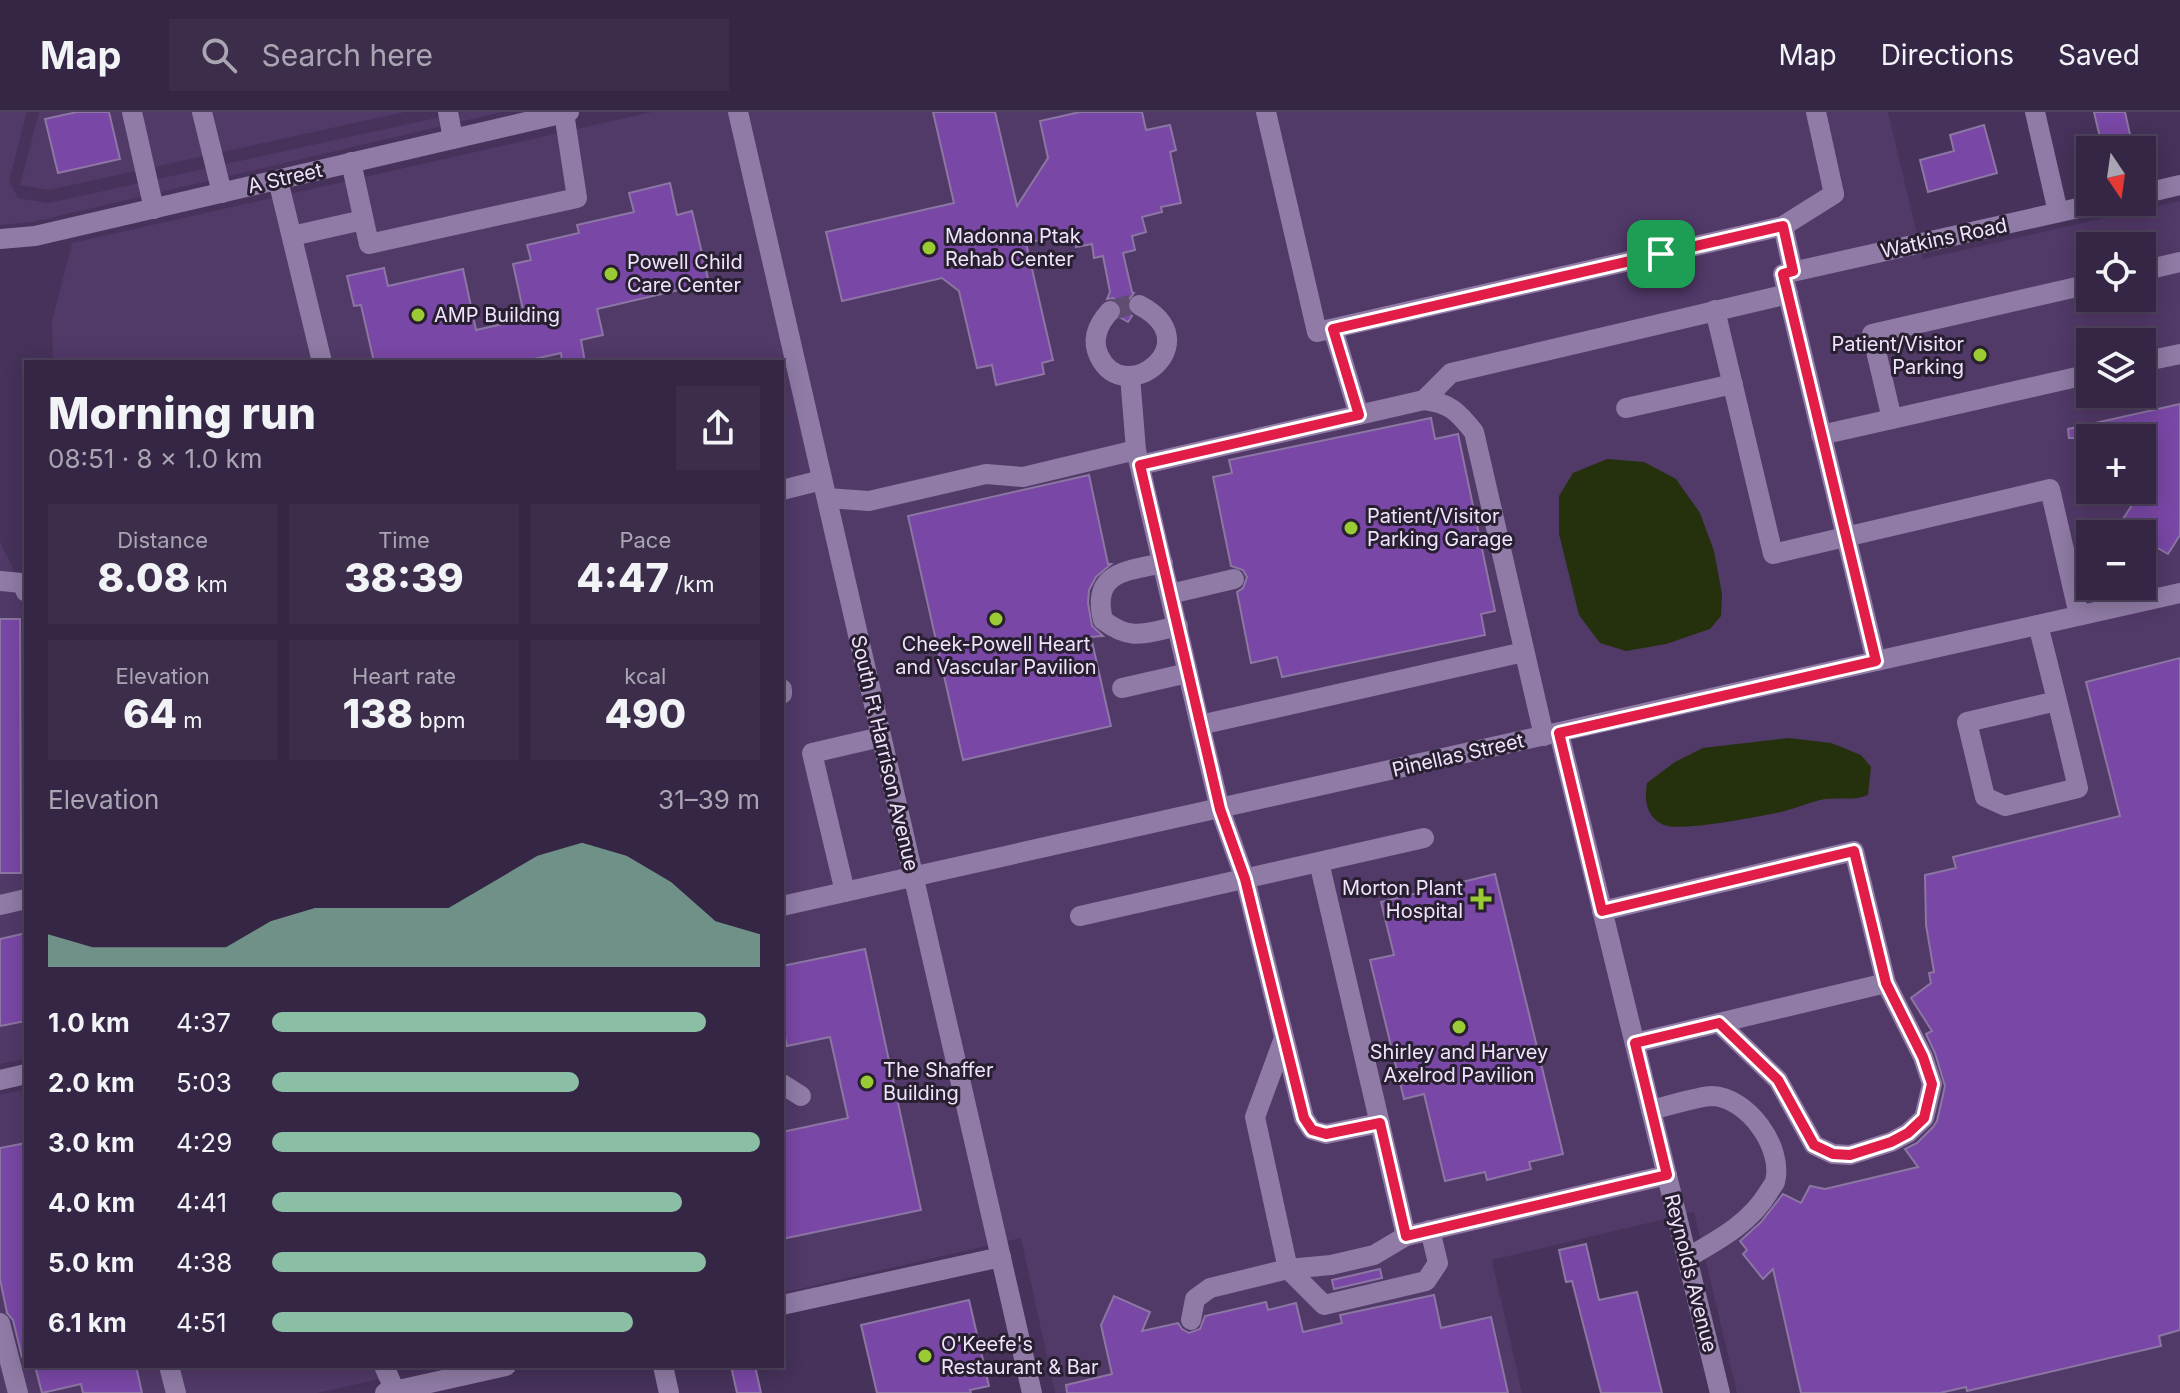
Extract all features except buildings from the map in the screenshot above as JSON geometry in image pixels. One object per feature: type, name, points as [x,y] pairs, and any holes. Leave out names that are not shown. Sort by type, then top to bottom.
[{"type":"street","points":[[132,112],[154,209]]},
{"type":"street","points":[[202,112],[222,193]]},
{"type":"street","points":[[448,112],[453,139]]},
{"type":"street","name":"South Ft Harrison Avenue","points":[[738,112],[1032,1393]]},
{"type":"street","points":[[1266,112],[1317,332],[1783,226],[1834,194],[1816,112]]},
{"type":"street","points":[[2035,112],[2058,212]]},
{"type":"street","points":[[351,162],[369,244],[577,198],[566,113]]},
{"type":"street","name":"A Street","points":[[0,239],[35,236],[566,113]]},
{"type":"street","points":[[278,180],[322,360]]},
{"type":"street","points":[[2156,191],[2180,185]]},
{"type":"street","name":"Watkins Road","points":[[1424,400],[1451,373],[1715,310],[1788,280],[2076,208]]},
{"type":"street","points":[[292,236],[363,220]]},
{"type":"street","points":[[1783,226],[1788,280],[1821,435],[1876,661]]},
{"type":"street","points":[[2156,268],[2180,262]]},
{"type":"street","points":[[1892,419],[1872,334],[2076,287]]},
{"type":"street","points":[[1110,311],[1096,332],[1098,354],[1113,372],[1123,376],[1146,373],[1157,366],[1164,356],[1166,331],[1152,311],[1139,305]]},
{"type":"street","points":[[1715,310],[1773,554],[2050,489],[2079,615]]},
{"type":"street","points":[[1333,329],[1359,415]]},
{"type":"street","points":[[2156,359],[2180,354]]},
{"type":"street","points":[[1130,376],[1138,457],[1200,725],[1220,809],[1245,879],[1304,1118],[1312,1130],[1326,1134],[1380,1123]]},
{"type":"street","points":[[1821,435],[2076,377]]},
{"type":"street","points":[[1626,408],[1733,384]]},
{"type":"street","points":[[784,490],[825,489],[869,501],[986,474],[1023,477],[1359,415],[1424,400]]},
{"type":"street","name":"Reynolds Avenue","points":[[1424,400],[1441,402],[1454,409],[1474,432],[1498,578],[1551,734],[1602,911],[1720,1393]]},
{"type":"street","points":[[1163,563],[1114,576],[1099,597],[1100,608],[1103,620],[1124,633],[1137,635],[1178,626]]},
{"type":"street","points":[[1170,594],[1234,579]]},
{"type":"street","points":[[0,581],[22,583],[24,588]]},
{"type":"street","name":"Pinellas Street","points":[[784,906],[2180,593]]},
{"type":"street","points":[[2038,625],[2057,701],[2078,788],[2005,806],[1985,797],[1967,722],[2057,701]]},
{"type":"street","points":[[1200,725],[1524,652]]},
{"type":"street","points":[[1122,688],[1188,673]]},
{"type":"street","points":[[845,892],[812,753],[881,737]]},
{"type":"street","points":[[1080,916],[1424,838]]},
{"type":"street","points":[[1602,911],[1854,851],[1886,983],[1923,1057],[1932,1084],[1924,1118],[1908,1133],[1891,1142],[1850,1155],[1833,1154],[1814,1145],[1778,1080],[1719,1023]]},
{"type":"street","points":[[1319,862],[1406,1236]]},
{"type":"street","points":[[0,905],[24,899]]},
{"type":"street","points":[[1635,1043],[1886,983]]},
{"type":"street","points":[[1284,1038],[1255,1117],[1288,1269],[1324,1305],[1426,1281],[1438,1263],[1430,1230]]},
{"type":"street","points":[[0,1080],[24,1074]]},
{"type":"street","points":[[784,1085],[801,1096]]},
{"type":"street","points":[[1651,1110],[1711,1096],[1733,1101],[1753,1117],[1769,1140],[1775,1164],[1775,1183],[1761,1205],[1735,1230],[1687,1258]]},
{"type":"street","points":[[1191,1320],[1195,1299],[1210,1288],[1288,1269],[1331,1265],[1374,1255],[1406,1236],[1667,1175]]},
{"type":"street","points":[[784,1305],[1001,1257]]},
{"type":"street","points":[[0,1323],[18,1393]]},
{"type":"street","points":[[170,1368],[176,1393]]},
{"type":"street","points":[[384,1368],[390,1392],[497,1368]]},
{"type":"street","points":[[663,1368],[669,1393]]},
{"type":"shaded area","points":[[0,112],[27,112],[9,181],[18,198],[48,203],[463,112],[502,112],[33,222],[0,225]]},
{"type":"shaded area","points":[[39,112],[405,112],[49,190],[20,185]]},
{"type":"shaded area","name":"Morton Plant Hospital","points":[[652,112],[1888,112],[1923,259],[2114,216],[2156,216],[2156,206],[2180,201],[2180,1393],[1737,1393],[1694,1212],[1492,1260],[1522,1393],[1055,1393],[1021,1238],[784,1293],[784,360],[53,360],[52,321],[72,243]]},
{"type":"shaded area","points":[[1607,459],[1644,462],[1676,479],[1700,513],[1714,551],[1722,594],[1721,616],[1710,629],[1666,644],[1626,651],[1600,643],[1579,615],[1559,534],[1559,496],[1573,473]]},
{"type":"shaded area","points":[[0,542],[24,591],[24,1059],[0,1064]]},
{"type":"shaded area","points":[[1789,738],[1831,743],[1861,755],[1871,767],[1868,795],[1825,799],[1776,813],[1686,827],[1664,825],[1650,813],[1646,802],[1647,783],[1675,762],[1703,748]]},
{"type":"shaded area","points":[[24,1089],[24,1368],[385,1368],[389,1377],[317,1393],[0,1393],[0,1095]]},
{"type":"tunnel","points":[[1110,311],[1139,305]]},
{"type":"place","name":"Madonna Ptak Rehab Center","points":[[929,248]]},
{"type":"place","name":"Powell Child Care Center","points":[[611,274]]},
{"type":"place","name":"AMP Building","points":[[418,315]]},
{"type":"place","name":"Patient/Visitor Parking","points":[[1980,355]]},
{"type":"place","name":"Patient/Visitor Parking Garage","points":[[1351,528]]},
{"type":"place","name":"Cheek-Powell Heart and Vascular Pavilion","points":[[996,619]]},
{"type":"place","name":"Morton Plant Hospital","points":[[1481,899]]},
{"type":"place","name":"Shirley and Harvey Axelrod Pavilion","points":[[1459,1027]]},
{"type":"place","name":"The Shaffer Building","points":[[867,1082]]},
{"type":"place","name":"O'Keefe's Restaurant & Bar","points":[[925,1356]]},
{"type":"route","points":[[1783,226],[1793,271],[1783,274],[1876,661],[1559,733],[1602,911],[1854,851],[1886,983],[1923,1057],[1932,1084],[1930,1098],[1924,1118],[1908,1133],[1850,1155],[1833,1154],[1814,1145],[1778,1080],[1719,1023],[1635,1043],[1667,1175],[1406,1236],[1380,1123],[1326,1134],[1312,1130],[1304,1118],[1245,879],[1220,809],[1140,465],[1359,415],[1333,329],[1661,254],[1783,226]]}]
